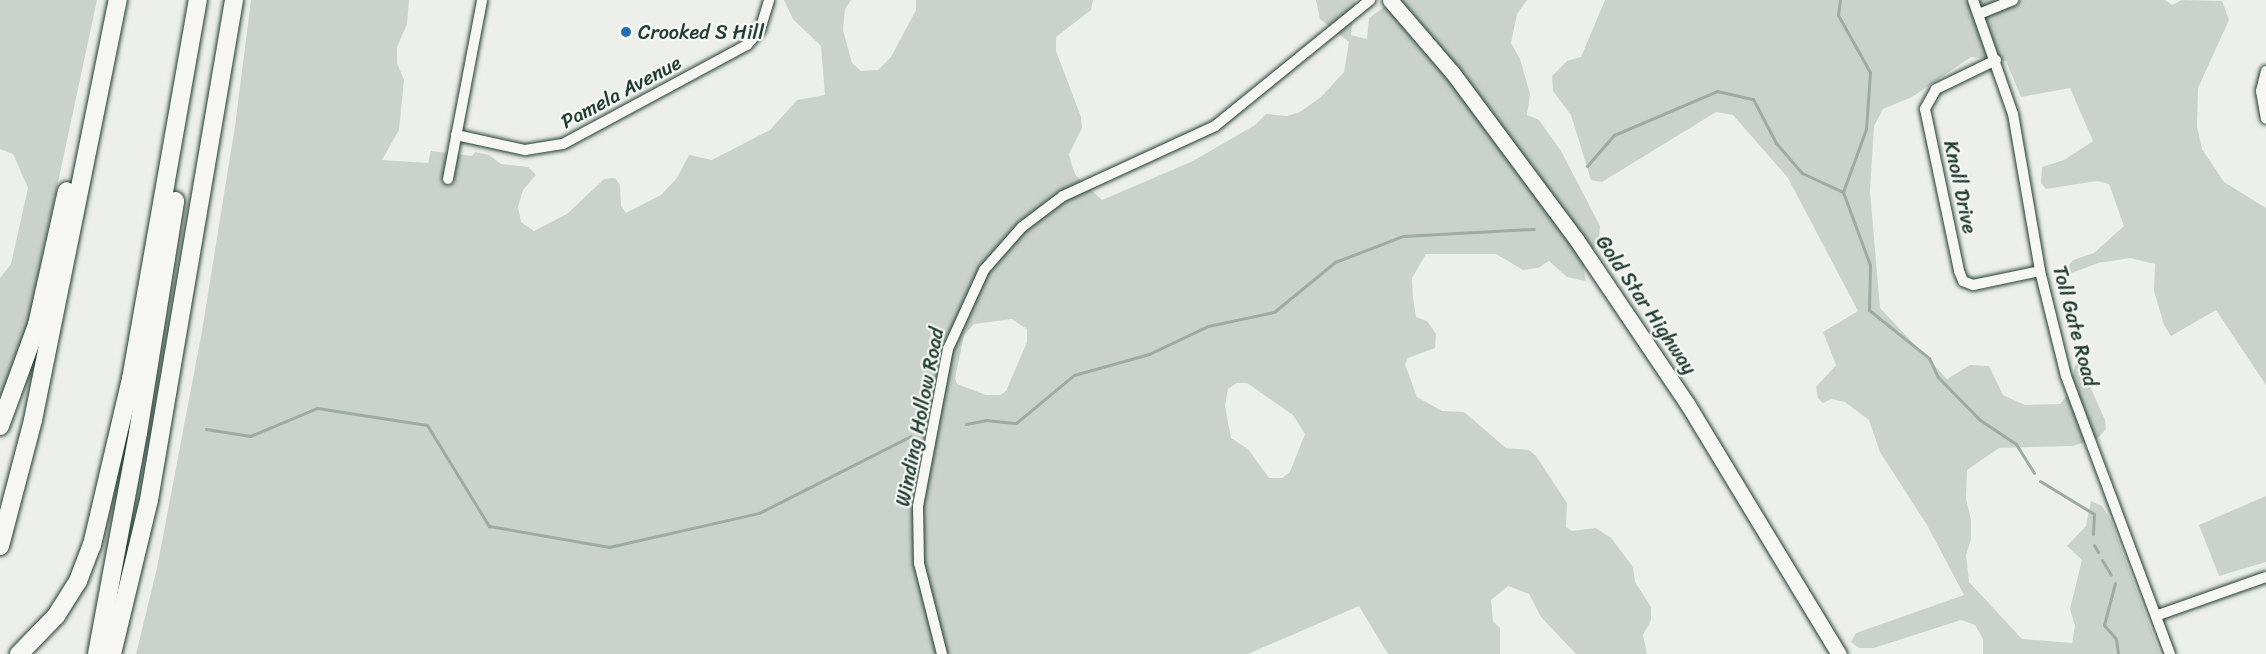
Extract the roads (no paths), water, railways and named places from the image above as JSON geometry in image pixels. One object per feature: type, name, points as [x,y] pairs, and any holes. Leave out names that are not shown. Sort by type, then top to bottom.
[{"type":"highway","points":[[0,426],[37,325],[112,0]]},
{"type":"highway","points":[[0,546],[35,410],[118,0]]},
{"type":"highway","points":[[20,654],[63,606],[92,545],[131,378],[198,0]]},
{"type":"highway","points":[[97,654],[138,433],[207,0]]},
{"type":"highway","points":[[112,654],[149,500],[234,0]]},
{"type":"main road","name":"Gold Star Highway","points":[[1390,0],[1452,72],[1576,239],[1688,405],[1839,654]]},
{"type":"street","points":[[448,179],[482,0]]},
{"type":"street","name":"Pamela Avenue","points":[[456,135],[525,150],[562,144],[747,45],[760,30],[769,0]]},
{"type":"street","name":"Winding Hollow Road","points":[[942,654],[920,563],[918,506],[948,349],[984,270],[1022,227],[1063,196],[1215,126],[1370,0]]},
{"type":"street","name":"Toll Gate Road","points":[[1973,0],[1996,60],[2013,114],[2040,271],[2066,375],[2158,615],[2170,654]]},
{"type":"street","points":[[1979,14],[2013,0]]},
{"type":"street","name":"Knoll Drive","points":[[1996,60],[1936,89],[1925,109],[1963,281],[1973,285],[2040,271]]},
{"type":"street","points":[[2266,71],[2261,91],[2266,119]]},
{"type":"street","points":[[2158,615],[2266,577]]},
{"type":"waterway","points":[[1840,0],[1838,15],[1870,72],[1866,129],[1843,192],[1870,265],[1869,310],[1929,358],[1938,377],[1980,420],[2016,444],[2034,473]]},
{"type":"waterway","points":[[1587,166],[1614,135],[1717,91],[1753,99],[1776,143],[1802,173],[1843,192]]},
{"type":"waterway","points":[[966,424],[986,420],[1016,423],[1074,375],[1149,354],[1208,326],[1274,312],[1335,262],[1403,236],[1534,229]]},
{"type":"waterway","points":[[206,429],[250,436],[317,408],[427,425],[489,526],[609,547],[759,513],[911,436]]},
{"type":"waterway","points":[[2040,481],[2094,514],[2093,534]]},
{"type":"waterway","points":[[2094,545],[2098,552]]},
{"type":"waterway","points":[[2102,560],[2111,575]]},
{"type":"waterway","points":[[2115,583],[2104,625],[2116,639],[2118,654]]},
{"type":"place","name":"Crooked S Hill","points":[[626,32]]}]
